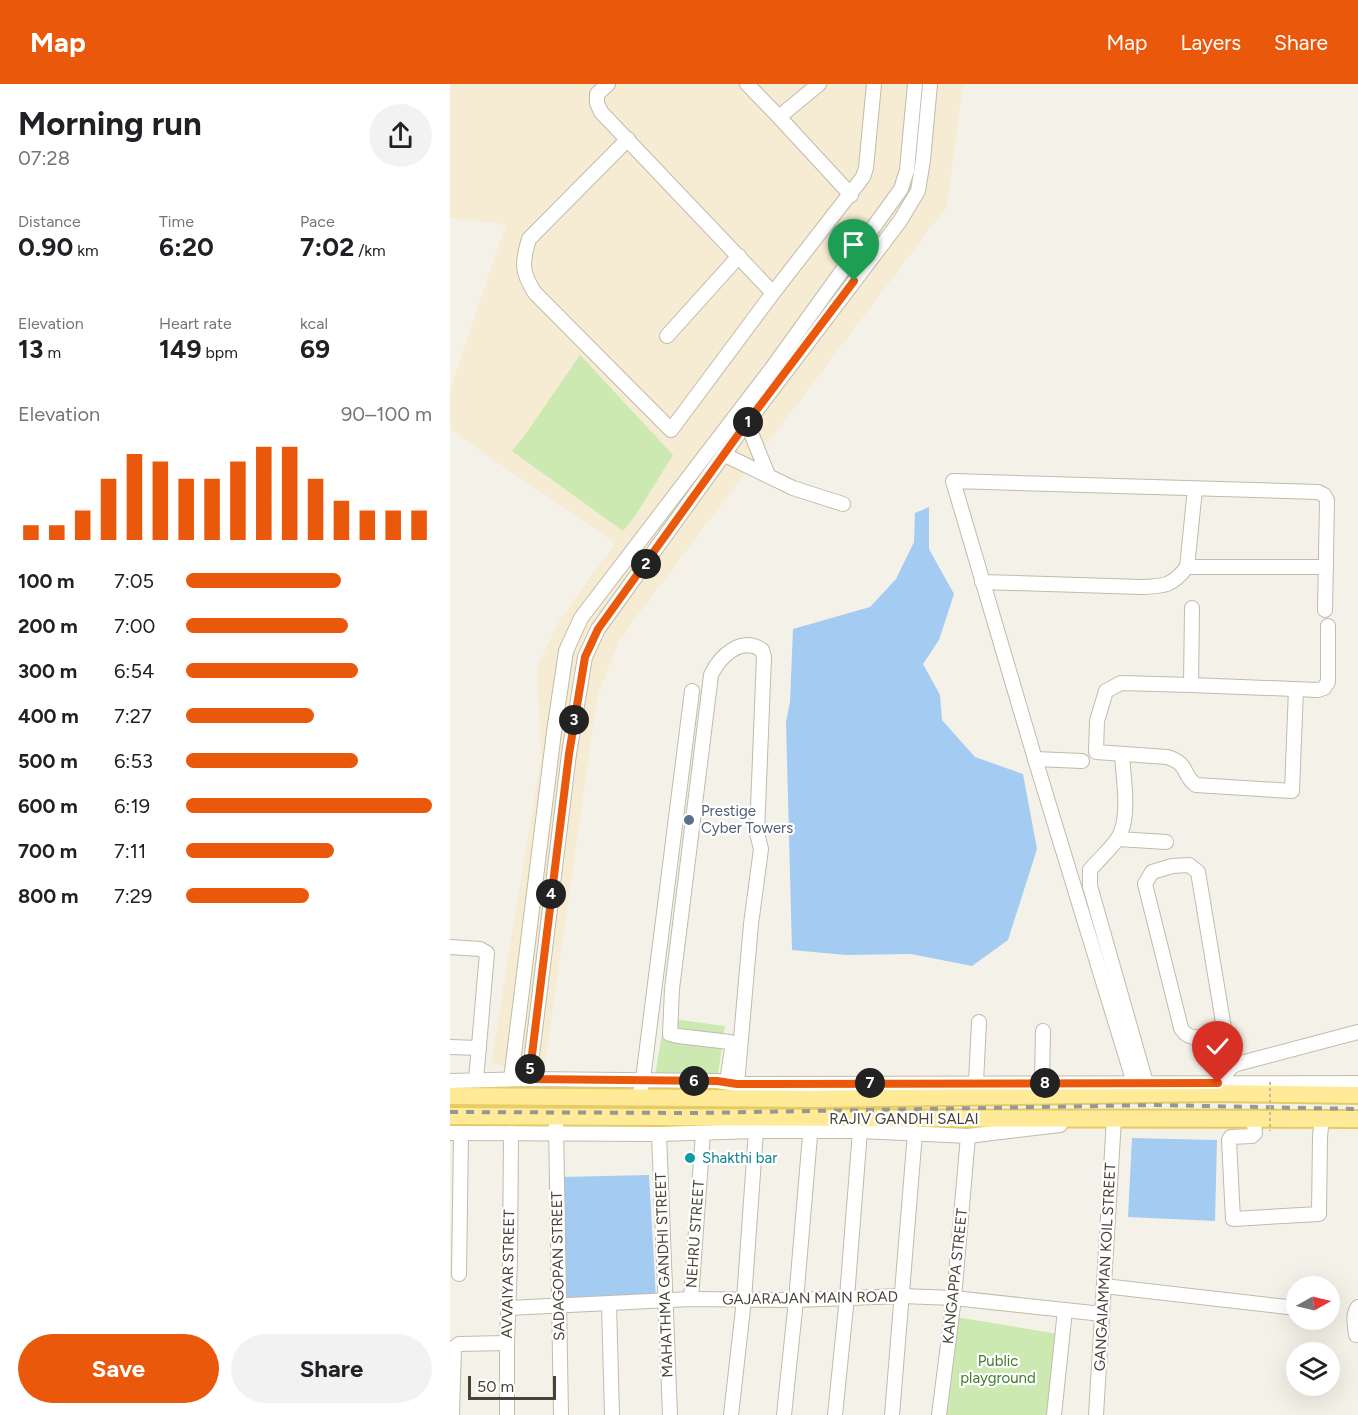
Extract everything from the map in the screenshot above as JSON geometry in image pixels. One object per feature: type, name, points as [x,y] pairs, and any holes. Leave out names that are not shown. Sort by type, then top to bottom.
[{"type":"main road","name":"RAJIV GANDHI SALAI","points":[[450,1096],[639,1098],[836,1091],[1215,1088],[1358,1095]]},
{"type":"main road","name":"RAJIV GANDHI SALAI","points":[[450,1116],[556,1125],[811,1126],[944,1117],[1358,1119]]},
{"type":"street","points":[[608,84],[594,89],[601,112],[773,293]]},
{"type":"street","points":[[747,84],[851,195]]},
{"type":"street","points":[[779,117],[819,84]]},
{"type":"street","points":[[628,139],[530,239],[523,259],[526,279],[535,293],[671,430],[863,177],[866,168],[874,84]]},
{"type":"street","points":[[511,1079],[566,651],[581,618],[785,350],[901,189],[907,170],[915,84]]},
{"type":"street","points":[[529,1079],[569,754],[585,657],[598,629],[747,423],[900,220],[918,191],[930,84]]},
{"type":"street","points":[[910,134],[925,135]]},
{"type":"street","points":[[667,336],[739,256]]},
{"type":"street","points":[[747,423],[768,475]]},
{"type":"street","points":[[725,455],[793,488],[843,504]]},
{"type":"street","points":[[1140,1083],[1035,759],[953,481],[1318,492],[1327,500],[1325,610]]},
{"type":"street","points":[[982,582],[1158,586],[1176,582],[1187,567],[1195,489]]},
{"type":"street","points":[[643,538],[656,550]]},
{"type":"street","points":[[1187,567],[1326,567]]},
{"type":"street","points":[[1191,685],[1192,608]]},
{"type":"street","points":[[1296,689],[1292,791],[1196,785],[1190,780],[1184,766],[1178,760],[1167,757],[1096,752],[1097,721],[1106,691],[1121,683],[1191,685],[1296,689],[1318,690],[1324,688],[1328,682],[1328,626]]},
{"type":"street","points":[[757,647],[762,650],[764,657],[757,833],[762,849],[732,1083],[730,1042],[670,1034],[672,988],[711,675],[723,655],[741,648],[757,647]]},
{"type":"street","points":[[639,1098],[692,691]]},
{"type":"street","points":[[1122,754],[1125,810],[1123,826],[1118,839],[1090,870],[1090,886],[1140,1083]]},
{"type":"street","points":[[1035,759],[1082,761]]},
{"type":"street","points":[[1118,839],[1166,842]]},
{"type":"street","points":[[1173,866],[1189,866],[1198,872],[1231,1068],[1215,1046],[1207,1040],[1192,1038],[1184,1034],[1181,1028],[1145,884],[1152,872],[1173,866]]},
{"type":"street","points":[[450,947],[480,949],[487,953],[476,1080]]},
{"type":"street","points":[[976,1082],[979,1022]]},
{"type":"street","points":[[1042,1083],[1043,1031]]},
{"type":"street","points":[[1215,1088],[1231,1068],[1358,1032]]},
{"type":"street","points":[[450,1047],[479,1048]]},
{"type":"street","points":[[450,1081],[643,1079],[836,1091],[976,1082],[1140,1083],[1215,1088],[1358,1083]]},
{"type":"street","points":[[459,1274],[455,1133],[511,1133],[556,1125],[659,1134],[756,1131],[811,1126],[860,1131],[968,1136],[1107,1119]]},
{"type":"street","name":"GANGAIAMMAN KOIL STREET","points":[[1096,1415],[1104,1286],[1107,1119]]},
{"type":"street","points":[[1226,1119],[1254,1124],[1358,1127]]},
{"type":"street","points":[[1254,1124],[1255,1133],[1252,1136],[1231,1137],[1229,1140],[1233,1220],[1319,1214],[1321,1127]]},
{"type":"street","name":"SADAGOPAN STREET","points":[[556,1125],[561,1415]]},
{"type":"street","points":[[784,1415],[811,1126]]},
{"type":"street","points":[[730,1415],[744,1300],[756,1131]]},
{"type":"street","points":[[835,1415],[860,1131]]},
{"type":"street","name":"AVVAIYAR STREET","points":[[507,1415],[511,1133]]},
{"type":"street","name":"NEHRU STREET","points":[[691,1299],[703,1133]]},
{"type":"street","points":[[892,1415],[915,1133]]},
{"type":"street","name":"MAHATHMA GANDHI STREET","points":[[659,1134],[670,1415]]},
{"type":"street","name":"KANGAPPA STREET","points":[[939,1415],[954,1298],[968,1136]]},
{"type":"street","points":[[1104,1286],[1286,1307]]},
{"type":"street","name":"GAJARAJAN MAIN ROAD","points":[[508,1308],[691,1299],[796,1300],[902,1296],[954,1298],[1102,1314]]},
{"type":"street","points":[[609,1304],[612,1415]]},
{"type":"street","points":[[1356,1335],[1354,1311],[1358,1307]]},
{"type":"street","points":[[1054,1415],[1065,1310]]},
{"type":"street","points":[[452,1415],[454,1348],[459,1344],[507,1343]]},
{"type":"path","points":[[1270,1082],[1270,1131]]},
{"type":"shaded area","points":[[450,84],[963,84],[947,206],[619,640],[597,698],[544,1070],[491,1064],[541,757],[537,668],[559,621],[615,543],[450,430],[450,390],[506,224],[450,218]]},
{"type":"green space","points":[[580,355],[673,455],[623,531],[512,451]]},
{"type":"green space","points":[[665,1018],[725,1026],[717,1081],[654,1080]]},
{"type":"green space","name":"Public playground","points":[[956,1317],[1058,1334],[1050,1415],[945,1415]]},
{"type":"water","points":[[929,507],[929,549],[954,594],[939,640],[923,664],[940,695],[942,720],[975,757],[1023,774],[1037,849],[1008,940],[972,966],[911,954],[846,955],[792,950],[786,722],[790,702],[793,629],[870,607],[896,579],[914,542],[915,513]]},
{"type":"water","points":[[1132,1138],[1217,1140],[1215,1221],[1128,1217]]},
{"type":"water","points":[[649,1175],[656,1298],[562,1300],[561,1177]]},
{"type":"railway","points":[[450,1112],[694,1113],[1155,1105],[1358,1109]]},
{"type":"place","name":"Prestige Cyber Towers","points":[[689,820]]},
{"type":"place","name":"Shakthi bar","points":[[690,1158]]},
{"type":"route","points":[[854,281],[740,432],[598,629],[585,657],[569,754],[529,1079],[643,1079],[717,1081],[737,1084],[1218,1083]]}]
